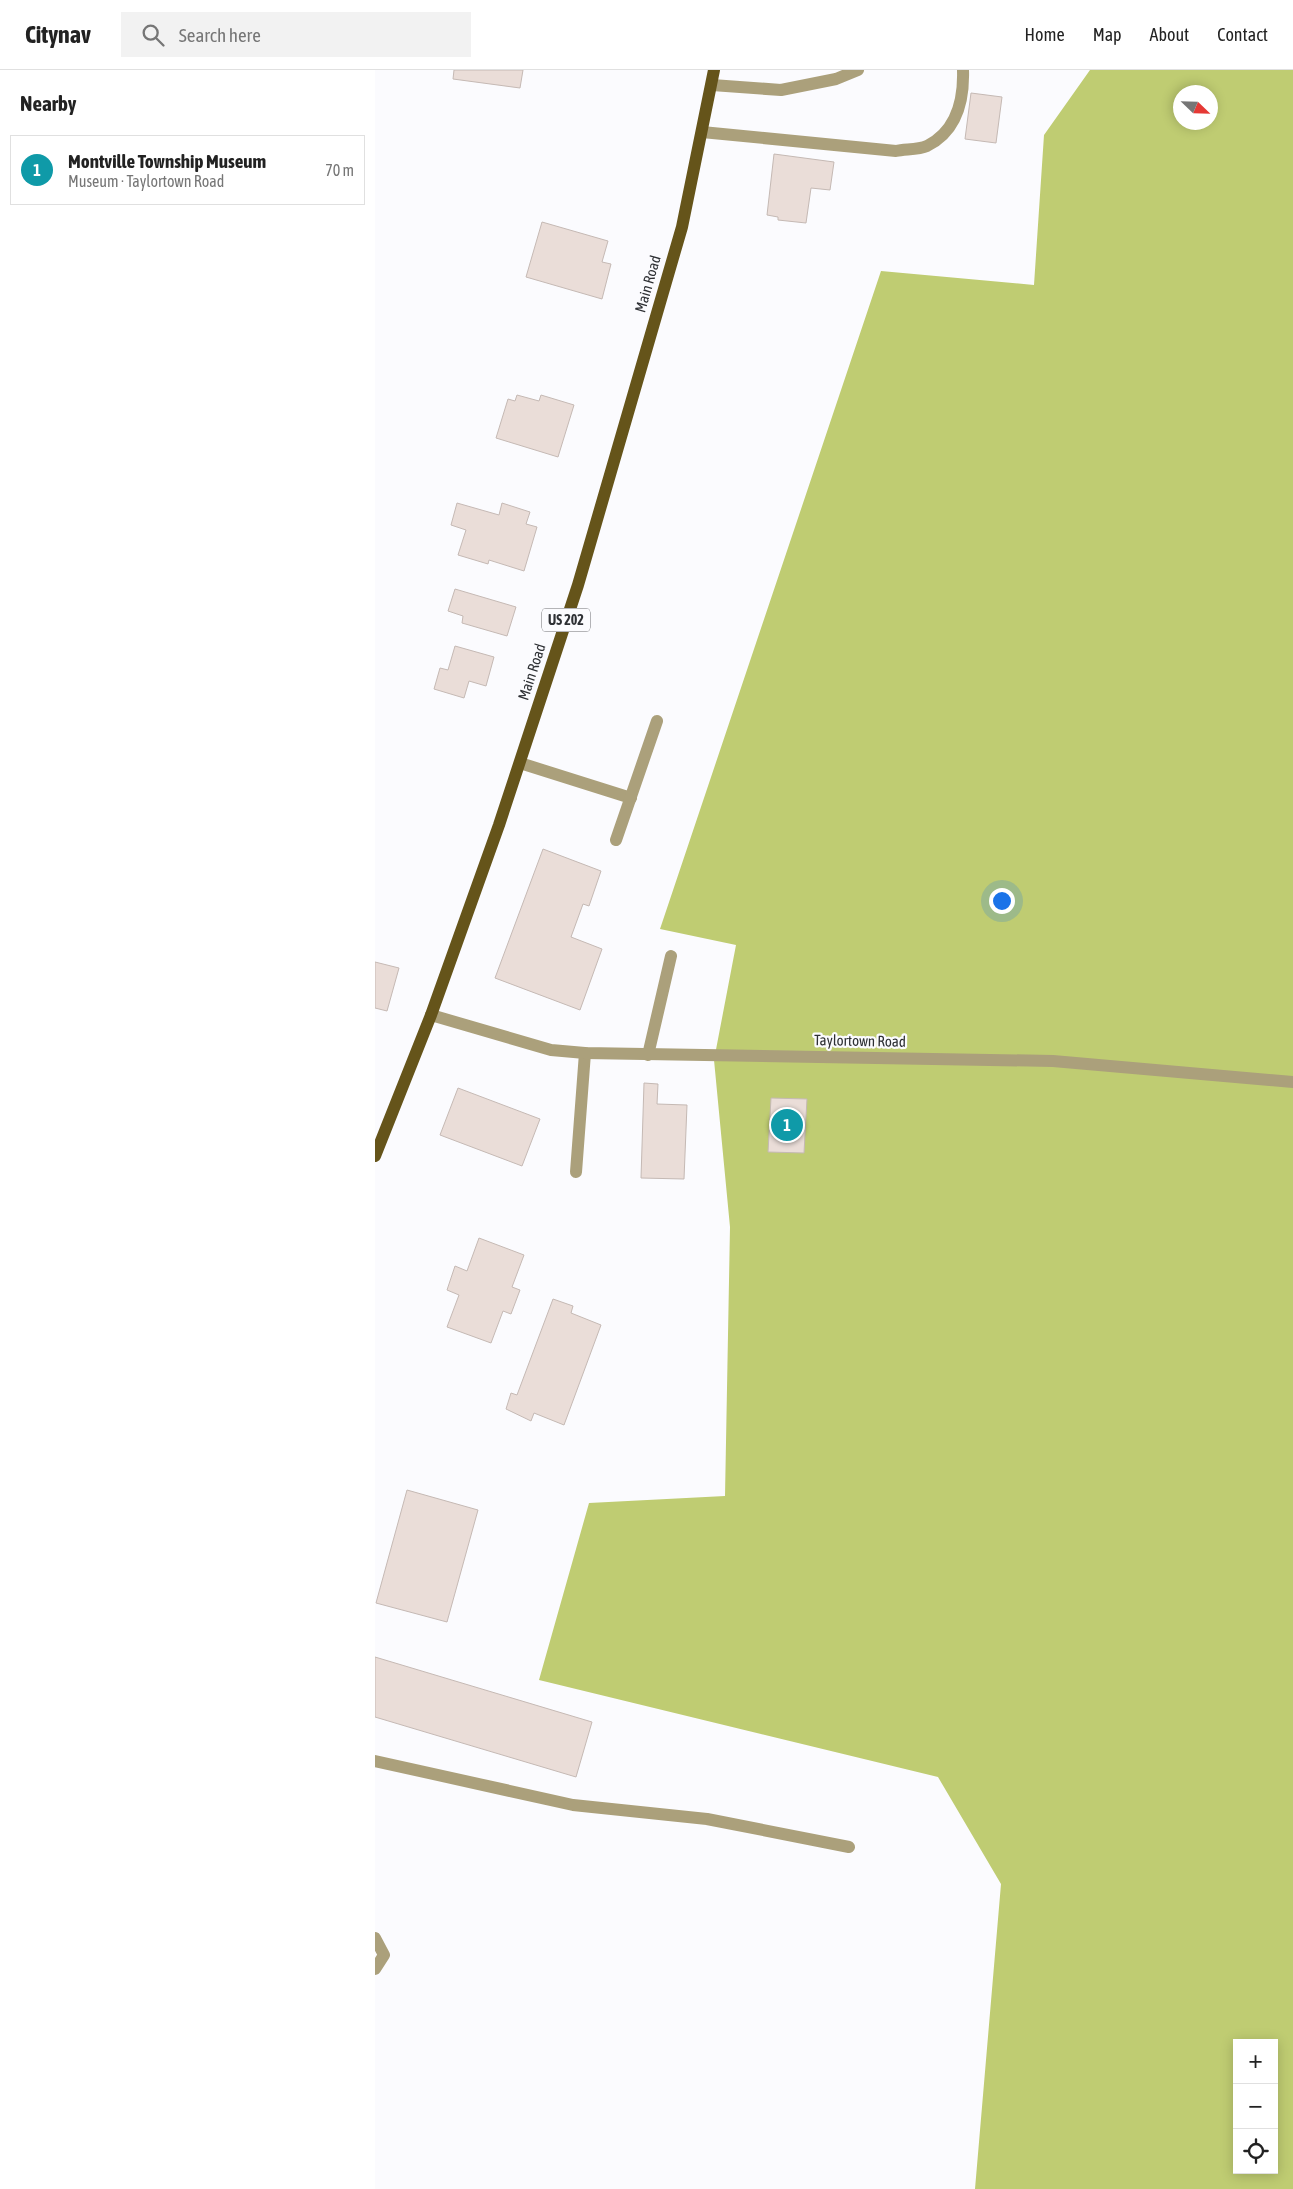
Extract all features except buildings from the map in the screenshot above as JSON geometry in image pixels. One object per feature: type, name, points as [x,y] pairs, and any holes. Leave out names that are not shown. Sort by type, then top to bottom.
[{"type":"main road","name":"Main Road","points":[[375,1156],[431,1015],[520,763],[578,585],[682,227],[714,70]]},
{"type":"street","points":[[712,85],[781,90],[836,79],[858,70]]},
{"type":"street","points":[[702,132],[896,151],[926,146],[949,130],[963,94],[963,70]]},
{"type":"street","points":[[616,840],[657,721]]},
{"type":"street","points":[[520,763],[631,798]]},
{"type":"street","points":[[648,1055],[671,956]]},
{"type":"street","name":"Taylortown Road","points":[[431,1015],[551,1050],[585,1053],[1053,1061],[1293,1082]]},
{"type":"street","points":[[576,1172],[585,1053]]},
{"type":"street","points":[[375,1761],[573,1805],[707,1819],[849,1847]]},
{"type":"street","points":[[375,1938],[384,1955],[375,1969]]},
{"type":"green space","points":[[1090,70],[1293,70],[1293,2189],[975,2189],[1001,1884],[938,1777],[539,1680],[589,1503],[725,1496],[730,1227],[714,1060],[736,945],[660,929],[881,271],[1034,285],[1044,135]]},
{"type":"place","name":"Montville Township Museum","points":[[787,1125]]}]
